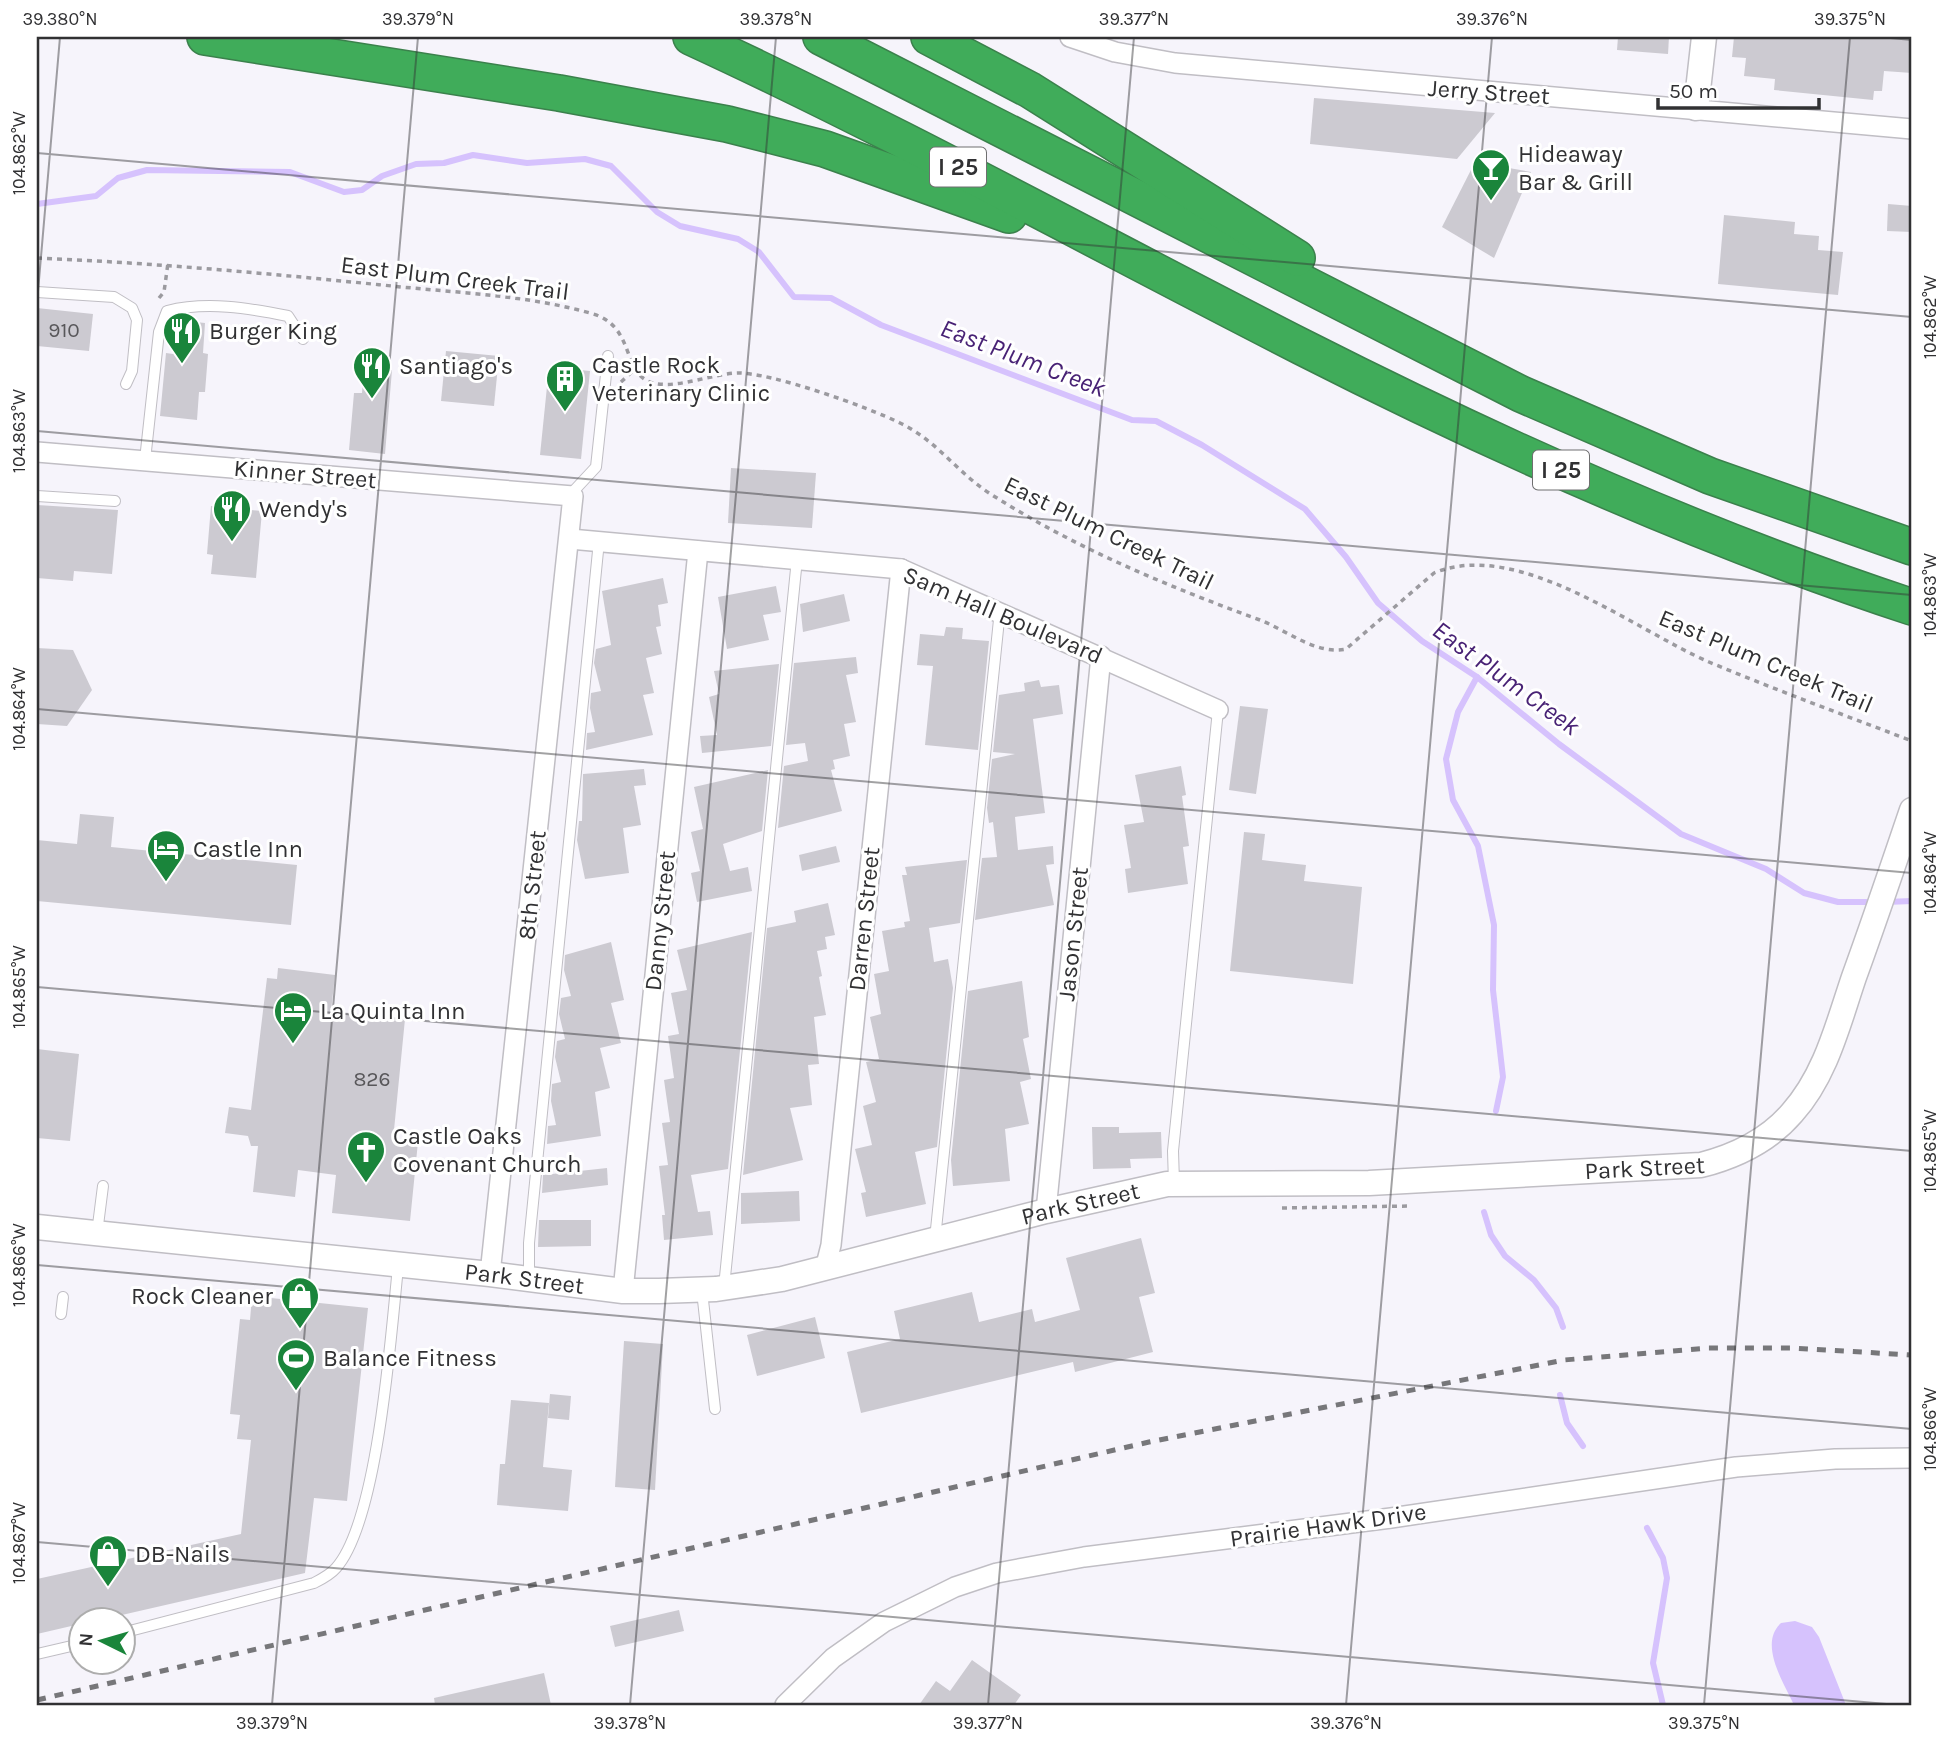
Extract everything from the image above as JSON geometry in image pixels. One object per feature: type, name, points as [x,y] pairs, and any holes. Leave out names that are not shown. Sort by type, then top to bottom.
[{"type":"highway","points":[[205,37],[559,93],[776,135],[963,197],[1222,304]]},
{"type":"highway","name":"I 25","points":[[691,37],[898,135],[1303,348],[1584,481],[1728,540],[1912,607]]},
{"type":"highway","name":"I 25","points":[[821,37],[1445,358],[1629,442],[1710,475],[1912,547]]},
{"type":"highway","points":[[929,37],[1030,90],[1270,240],[1445,358]]},
{"type":"street","name":"Jerry Street","points":[[1070,37],[1115,52],[1175,64],[1912,129]]},
{"type":"street","points":[[1696,108],[1704,37]]},
{"type":"street","name":"Kinner Street","points":[[37,452],[571,496]]},
{"type":"street","name":"8th Street","points":[[490,1274],[570,539],[571,496]]},
{"type":"street","name":"Sam Hall Boulevard","points":[[570,539],[901,569],[1000,610],[1218,710]]},
{"type":"street","name":"Danny Street","points":[[623,1291],[698,551]]},
{"type":"street","name":"Darren Street","points":[[825,1269],[831,1245],[901,569]]},
{"type":"street","name":"Jason Street","points":[[1046,1211],[1101,656]]},
{"type":"street","name":"Park Street","points":[[37,1227],[490,1274],[623,1291],[713,1289],[825,1269],[1046,1211],[1174,1184],[1369,1183],[1701,1165],[1742,1151],[1777,1128],[1805,1098],[1830,1047],[1912,810]]},
{"type":"street","name":"Prairie Hawk Drive","points":[[785,1705],[833,1658],[884,1622],[955,1587],[997,1573],[1084,1557],[1391,1518],[1736,1467],[1835,1459],[1912,1458]]},
{"type":"lane","points":[[37,292],[114,297],[132,308],[137,320],[132,371],[126,384]]},
{"type":"lane","points":[[145,460],[157,342],[167,312],[192,305],[252,309],[288,316],[303,339]]},
{"type":"lane","points":[[571,496],[596,467],[608,356]]},
{"type":"lane","points":[[37,496],[115,501]]},
{"type":"lane","points":[[529,1279],[529,1243],[599,541]]},
{"type":"lane","points":[[715,1409],[713,1289],[797,559]]},
{"type":"lane","points":[[935,1240],[1000,610]]},
{"type":"lane","points":[[1174,1184],[1172,1151],[1218,710]]},
{"type":"lane","points":[[97,1234],[103,1186]]},
{"type":"lane","points":[[136,1629],[314,1583],[337,1567],[359,1518],[377,1437],[398,1265]]},
{"type":"lane","points":[[61,1314],[63,1297]]},
{"type":"lane","points":[[37,1654],[66,1647]]},
{"type":"path","name":"East Plum Creek Trail","points":[[37,258],[168,263],[521,300],[595,314],[611,322],[623,337],[634,370],[644,380],[659,384],[736,373],[771,377],[897,421],[921,433],[985,491],[1015,509],[1154,579],[1263,621],[1320,648],[1333,652],[1346,649],[1434,573],[1452,565],[1474,564],[1546,580],[1622,616],[1676,647],[1912,741]]},
{"type":"path","points":[[1279,1208],[1391,1208]]},
{"type":"shaded area","points":[[1795,1621],[1812,1627],[1819,1637],[1846,1705],[1794,1705],[1775,1664],[1772,1642],[1781,1623]]},
{"type":"building","points":[[1618,37],[1669,37],[1668,54],[1617,50]]},
{"type":"building","points":[[1734,37],[1912,37],[1912,73],[1884,71],[1882,91],[1874,91],[1873,100],[1774,90],[1775,79],[1744,76],[1746,58],[1732,57]]},
{"type":"building","points":[[1314,98],[1495,113],[1457,159],[1310,144]]},
{"type":"building","points":[[1475,162],[1531,172],[1494,258],[1442,227]]},
{"type":"building","points":[[1888,204],[1912,206],[1912,232],[1887,231]]},
{"type":"building","points":[[1724,215],[1795,222],[1794,234],[1819,236],[1818,250],[1843,252],[1838,295],[1718,284]]},
{"type":"building","points":[[37,308],[93,314],[89,351],[37,346]]},
{"type":"building","points":[[176,320],[205,323],[203,353],[208,354],[205,392],[199,392],[197,420],[160,416],[166,353],[173,354]]},
{"type":"building","points":[[446,351],[499,356],[494,406],[441,401]]},
{"type":"building","name":"Castle Rock Veterinary Clinic","points":[[549,367],[590,371],[581,459],[540,455]]},
{"type":"building","points":[[364,368],[392,370],[385,454],[349,450],[354,393],[362,393]]},
{"type":"building","points":[[731,468],[816,473],[812,528],[728,523]]},
{"type":"building","points":[[37,505],[118,510],[112,574],[74,571],[73,581],[37,578]]},
{"type":"building","points":[[211,506],[262,511],[256,578],[211,574],[213,555],[207,554]]},
{"type":"building","points":[[663,578],[668,603],[658,605],[661,626],[656,627],[662,654],[646,658],[654,693],[643,695],[653,735],[586,750],[587,733],[595,732],[590,708],[591,693],[601,691],[594,663],[596,649],[611,645],[602,591]]},
{"type":"building","points":[[776,586],[781,612],[763,615],[769,640],[727,649],[718,597]]},
{"type":"building","points":[[844,594],[850,621],[803,632],[800,604]]},
{"type":"building","points":[[946,627],[963,628],[962,639],[989,641],[978,750],[925,745],[933,666],[917,665],[920,634],[944,636]]},
{"type":"building","points":[[37,648],[73,650],[92,690],[67,726],[37,724]]},
{"type":"building","points":[[856,657],[858,673],[846,675],[856,722],[844,724],[850,756],[833,760],[835,769],[831,770],[842,811],[778,828],[784,766],[808,761],[805,743],[786,745],[794,663]]},
{"type":"building","points":[[779,664],[771,746],[702,753],[700,736],[717,735],[709,697],[719,694],[714,671]]},
{"type":"building","points":[[1039,680],[1041,687],[1059,685],[1063,714],[1033,719],[1045,813],[1015,817],[1018,850],[1053,846],[1054,864],[1046,865],[1054,905],[975,920],[982,858],[997,857],[993,822],[989,823],[987,808],[992,759],[1015,754],[993,752],[999,695],[1025,691],[1024,683]]},
{"type":"building","points":[[1240,706],[1268,709],[1256,794],[1229,790]]},
{"type":"building","points":[[1181,766],[1186,795],[1182,796],[1189,846],[1183,847],[1188,884],[1128,893],[1125,869],[1131,868],[1124,825],[1144,822],[1135,775]]},
{"type":"building","points":[[644,769],[646,785],[634,786],[641,825],[623,828],[629,873],[585,879],[577,840],[579,821],[582,821],[583,774]]},
{"type":"building","points":[[768,770],[762,831],[723,844],[730,871],[748,867],[752,891],[697,902],[691,873],[700,871],[691,832],[703,829],[694,787]]},
{"type":"building","name":"Castle Inn","points":[[80,814],[114,817],[111,847],[297,865],[291,925],[37,901],[37,840],[77,844]]},
{"type":"building","points":[[1244,832],[1265,834],[1262,860],[1306,865],[1304,881],[1362,887],[1353,984],[1230,971]]},
{"type":"building","points":[[836,846],[840,862],[802,871],[799,855]]},
{"type":"building","points":[[967,860],[960,923],[929,928],[934,962],[948,959],[953,988],[937,1147],[915,1152],[926,1204],[866,1217],[861,1193],[866,1192],[855,1149],[872,1145],[863,1106],[876,1102],[866,1062],[879,1059],[870,1017],[881,1014],[874,974],[889,971],[882,931],[905,927],[904,922],[910,921],[902,875],[907,875],[905,867]]},
{"type":"building","points":[[828,903],[835,935],[825,937],[827,949],[817,951],[826,1015],[814,1017],[819,1064],[808,1065],[812,1105],[790,1108],[803,1160],[743,1175],[767,928],[796,922],[794,911]]},
{"type":"building","points":[[752,932],[728,1169],[691,1175],[698,1212],[710,1211],[713,1235],[664,1240],[662,1215],[665,1215],[659,1166],[668,1165],[662,1123],[670,1122],[664,1080],[674,1078],[668,1036],[679,1034],[671,993],[687,990],[677,950]]},
{"type":"building","points":[[611,942],[624,1000],[611,1003],[621,1043],[600,1048],[610,1088],[595,1092],[601,1136],[547,1144],[548,1126],[556,1125],[551,1101],[552,1084],[561,1082],[555,1057],[557,1041],[565,1039],[559,1014],[561,998],[571,996],[564,970],[565,955]]},
{"type":"building","points":[[278,968],[335,975],[331,1011],[405,1019],[393,1140],[418,1142],[410,1221],[332,1213],[336,1175],[298,1170],[295,1197],[253,1192],[258,1146],[251,1146],[248,1136],[225,1133],[229,1107],[251,1110],[267,978],[277,979]]},
{"type":"building","points":[[1022,981],[1029,1037],[1023,1039],[1031,1079],[1020,1082],[1029,1124],[1005,1129],[1010,1181],[953,1186],[951,1160],[968,991]]},
{"type":"building","points":[[37,1049],[79,1054],[70,1141],[37,1138]]},
{"type":"building","points":[[1092,1127],[1119,1127],[1119,1133],[1161,1132],[1162,1158],[1130,1159],[1131,1168],[1093,1169]]},
{"type":"building","points":[[607,1168],[608,1185],[542,1193],[543,1175]]},
{"type":"building","points":[[799,1191],[800,1221],[741,1224],[741,1193]]},
{"type":"building","points":[[539,1220],[591,1220],[591,1246],[538,1247]]},
{"type":"building","points":[[1141,1238],[1155,1293],[1139,1297],[1153,1352],[1075,1372],[1073,1362],[861,1413],[847,1352],[900,1339],[894,1311],[972,1292],[979,1322],[1032,1309],[1035,1322],[1080,1310],[1066,1258]]},
{"type":"building","points":[[252,1296],[368,1308],[347,1501],[314,1498],[305,1573],[136,1612],[136,1606],[66,1606],[66,1627],[37,1634],[37,1579],[241,1534],[251,1440],[237,1439],[240,1415],[230,1414],[240,1319],[250,1320]]},
{"type":"building","points":[[815,1317],[825,1358],[757,1376],[747,1335]]},
{"type":"building","points":[[624,1341],[663,1344],[655,1490],[615,1487]]},
{"type":"building","points":[[550,1394],[571,1396],[569,1420],[548,1418]]},
{"type":"building","points":[[511,1400],[549,1403],[543,1467],[572,1470],[568,1511],[497,1505],[500,1464],[505,1464]]},
{"type":"building","points":[[679,1610],[684,1631],[615,1647],[610,1626]]},
{"type":"building","points":[[972,1660],[1021,1695],[1014,1705],[919,1705],[936,1681],[950,1691]]},
{"type":"building","points":[[544,1673],[551,1705],[435,1705],[434,1698]]},
{"type":"waterway","name":"East Plum Creek","points":[[37,204],[96,196],[118,178],[147,170],[290,172],[344,192],[362,190],[382,176],[416,164],[444,163],[473,155],[527,163],[585,159],[611,166],[657,212],[680,226],[738,239],[759,252],[794,297],[831,298],[881,325],[1132,420],[1156,421],[1202,445],[1305,509],[1346,557],[1378,603],[1422,641],[1477,677],[1559,744],[1681,834],[1766,869],[1804,893],[1838,902],[1876,902]]},
{"type":"waterway","points":[[1477,677],[1458,712],[1446,759],[1453,800],[1478,846],[1494,925],[1493,990],[1503,1077],[1496,1111]]},
{"type":"waterway","name":"East Plum Creek","points":[[1886,902],[1912,901]]},
{"type":"waterway","points":[[1484,1212],[1491,1235],[1505,1256],[1534,1280],[1556,1308],[1563,1327]]},
{"type":"waterway","points":[[1560,1395],[1567,1423],[1583,1446]]},
{"type":"waterway","points":[[1647,1528],[1663,1558],[1667,1578],[1653,1663],[1663,1705]]},
{"type":"railway","points":[[37,1700],[1149,1442],[1564,1360],[1708,1348],[1791,1348],[1912,1355]]},
{"type":"place","name":"Hideaway Bar & Grill","points":[[1491,202]]},
{"type":"place","name":"Burger King","points":[[182,365]]},
{"type":"place","name":"Santiago's","points":[[372,400]]},
{"type":"place","name":"Castle Rock Veterinary Clinic","points":[[565,413]]},
{"type":"place","name":"Wendy's","points":[[232,543]]},
{"type":"place","name":"Castle Inn","points":[[166,883]]},
{"type":"place","name":"La Quinta Inn","points":[[293,1045]]},
{"type":"place","name":"Castle Oaks Covenant Church","points":[[366,1184]]},
{"type":"place","name":"Rock Cleaner","points":[[300,1330]]},
{"type":"place","name":"Balance Fitness","points":[[296,1392]]},
{"type":"place","name":"DB-Nails","points":[[108,1588]]}]
